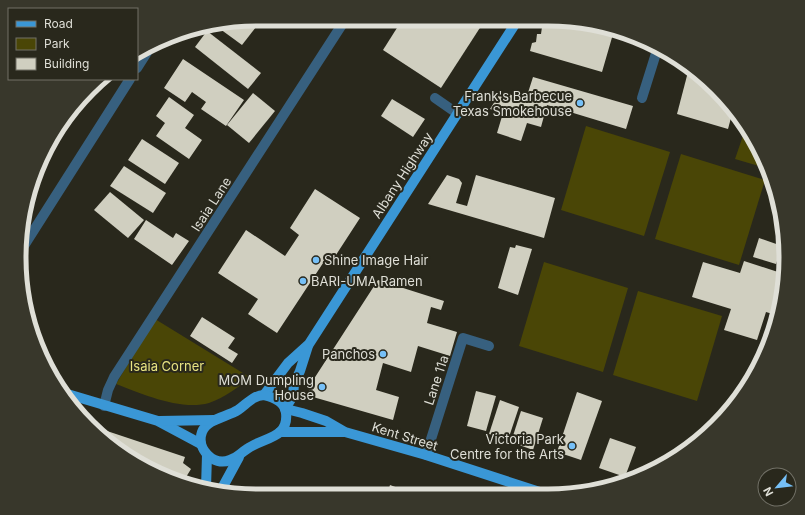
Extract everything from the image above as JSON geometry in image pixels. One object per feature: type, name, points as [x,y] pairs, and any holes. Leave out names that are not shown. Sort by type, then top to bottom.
[{"type":"main road","name":"Albany Highway","points":[[264,395],[288,364],[309,344],[514,26]]},
{"type":"main road","name":"Albany Highway","points":[[280,432],[284,428],[286,409],[293,396],[294,384],[309,344]]},
{"type":"main road","points":[[201,444],[202,432],[206,425],[214,420],[227,416],[239,409],[248,400],[256,396],[264,395],[272,397],[279,401],[286,409]]},
{"type":"main road","points":[[72,396],[158,421],[201,444],[207,455],[206,483]]},
{"type":"main road","name":"Kent Street","points":[[286,409],[326,420],[345,432]]},
{"type":"main road","points":[[158,421],[214,420]]},
{"type":"main road","points":[[223,486],[239,457],[247,449],[273,437],[280,432]]},
{"type":"main road","name":"Kent Street","points":[[280,432],[345,432],[426,455],[531,489]]},
{"type":"main road","points":[[207,455],[216,460],[226,462],[239,457]]},
{"type":"street","name":"Isaia Lane","points":[[104,406],[108,390],[114,377],[341,26]]},
{"type":"street","points":[[642,98],[656,53]]},
{"type":"street","points":[[138,66],[145,55]]},
{"type":"street","points":[[26,243],[129,80]]},
{"type":"street","points":[[434,98],[458,114]]},
{"type":"street","name":"Lane 11a","points":[[426,455],[463,338],[489,346]]},
{"type":"green space","points":[[586,126],[670,152],[644,236],[561,210]]},
{"type":"green space","points":[[743,135],[760,166],[735,159]]},
{"type":"green space","points":[[681,154],[765,180],[739,265],[655,239]]},
{"type":"green space","points":[[544,262],[628,288],[603,372],[519,346]]},
{"type":"green space","points":[[638,291],[722,316],[697,401],[613,375]]},
{"type":"green space","name":"Isaia Corner","points":[[155,319],[251,378],[220,398],[209,403],[198,405],[186,405],[162,400],[116,384]]},
{"type":"building","points":[[255,26],[256,27],[242,45],[220,29]]},
{"type":"building","points":[[398,26],[481,26],[441,88],[383,50]]},
{"type":"building","points":[[563,26],[593,30],[613,35],[602,72],[530,51],[532,43],[536,42],[537,34],[541,34],[542,27]]},
{"type":"building","points":[[207,31],[261,73],[248,89],[195,47]]},
{"type":"building","points":[[183,59],[244,100],[226,126],[201,109],[206,102],[192,92],[185,102],[164,88]]},
{"type":"building","points":[[688,74],[700,83],[722,105],[731,117],[728,129],[677,114]]},
{"type":"building","name":"Frank's Barbecue Texas Smokehouse","points":[[533,77],[633,106],[626,129],[547,105],[541,127],[527,123],[521,141],[497,133],[503,113],[490,109],[501,92],[526,99]]},
{"type":"building","points":[[253,93],[275,111],[249,143],[227,125]]},
{"type":"building","points":[[169,97],[194,115],[185,128],[202,140],[189,159],[156,136],[165,123],[156,116]]},
{"type":"building","points":[[392,99],[425,119],[413,137],[381,116]]},
{"type":"building","points":[[142,139],[179,163],[165,184],[128,160]]},
{"type":"building","points":[[59,141],[52,153],[57,142]]},
{"type":"building","points":[[124,166],[166,193],[153,213],[110,186]]},
{"type":"building","points":[[447,175],[459,179],[462,183],[456,203],[467,206],[476,175],[555,198],[544,238],[428,204]]},
{"type":"building","points":[[315,189],[360,218],[334,258],[329,254],[277,333],[248,314],[258,299],[218,273],[246,230],[285,256],[299,235],[290,228]]},
{"type":"building","points":[[110,192],[144,220],[128,238],[94,210]]},
{"type":"building","points":[[146,220],[173,238],[176,233],[189,241],[172,265],[134,239]]},
{"type":"building","points":[[759,238],[779,245],[779,255],[776,264],[753,257]]},
{"type":"building","points":[[516,245],[532,249],[518,295],[498,288],[510,247],[515,248]]},
{"type":"building","points":[[744,261],[779,272],[775,303],[772,314],[766,312],[757,340],[724,330],[731,309],[692,297],[703,262],[740,273]]},
{"type":"building","points":[[378,280],[444,301],[441,310],[431,307],[427,323],[457,332],[450,356],[418,346],[411,372],[383,363],[376,390],[399,397],[393,420],[313,397],[308,388]]},
{"type":"building","points":[[202,317],[235,338],[228,348],[238,354],[232,363],[190,336]]},
{"type":"building","points":[[476,391],[496,396],[486,431],[467,426]]},
{"type":"building","points":[[577,392],[602,401],[581,460],[557,452]]},
{"type":"building","points":[[500,400],[519,407],[508,440],[489,434]]},
{"type":"building","points":[[521,411],[543,418],[533,450],[511,442]]},
{"type":"building","points":[[102,430],[185,457],[183,463],[191,469],[186,478],[155,465],[129,450]]},
{"type":"building","points":[[610,438],[636,447],[626,475],[623,476],[599,468]]},
{"type":"building","points":[[390,485],[401,489],[389,489]]},
{"type":"place","name":"Frank's Barbecue Texas Smokehouse","points":[[580,103]]},
{"type":"place","name":"Shine Image Hair","points":[[316,260]]},
{"type":"place","name":"BARI-UMA Ramen","points":[[303,281]]},
{"type":"place","name":"Panchos","points":[[383,354]]},
{"type":"place","name":"MOM Dumpling House","points":[[322,387]]},
{"type":"place","name":"Victoria Park Centre for the Arts","points":[[572,446]]}]
